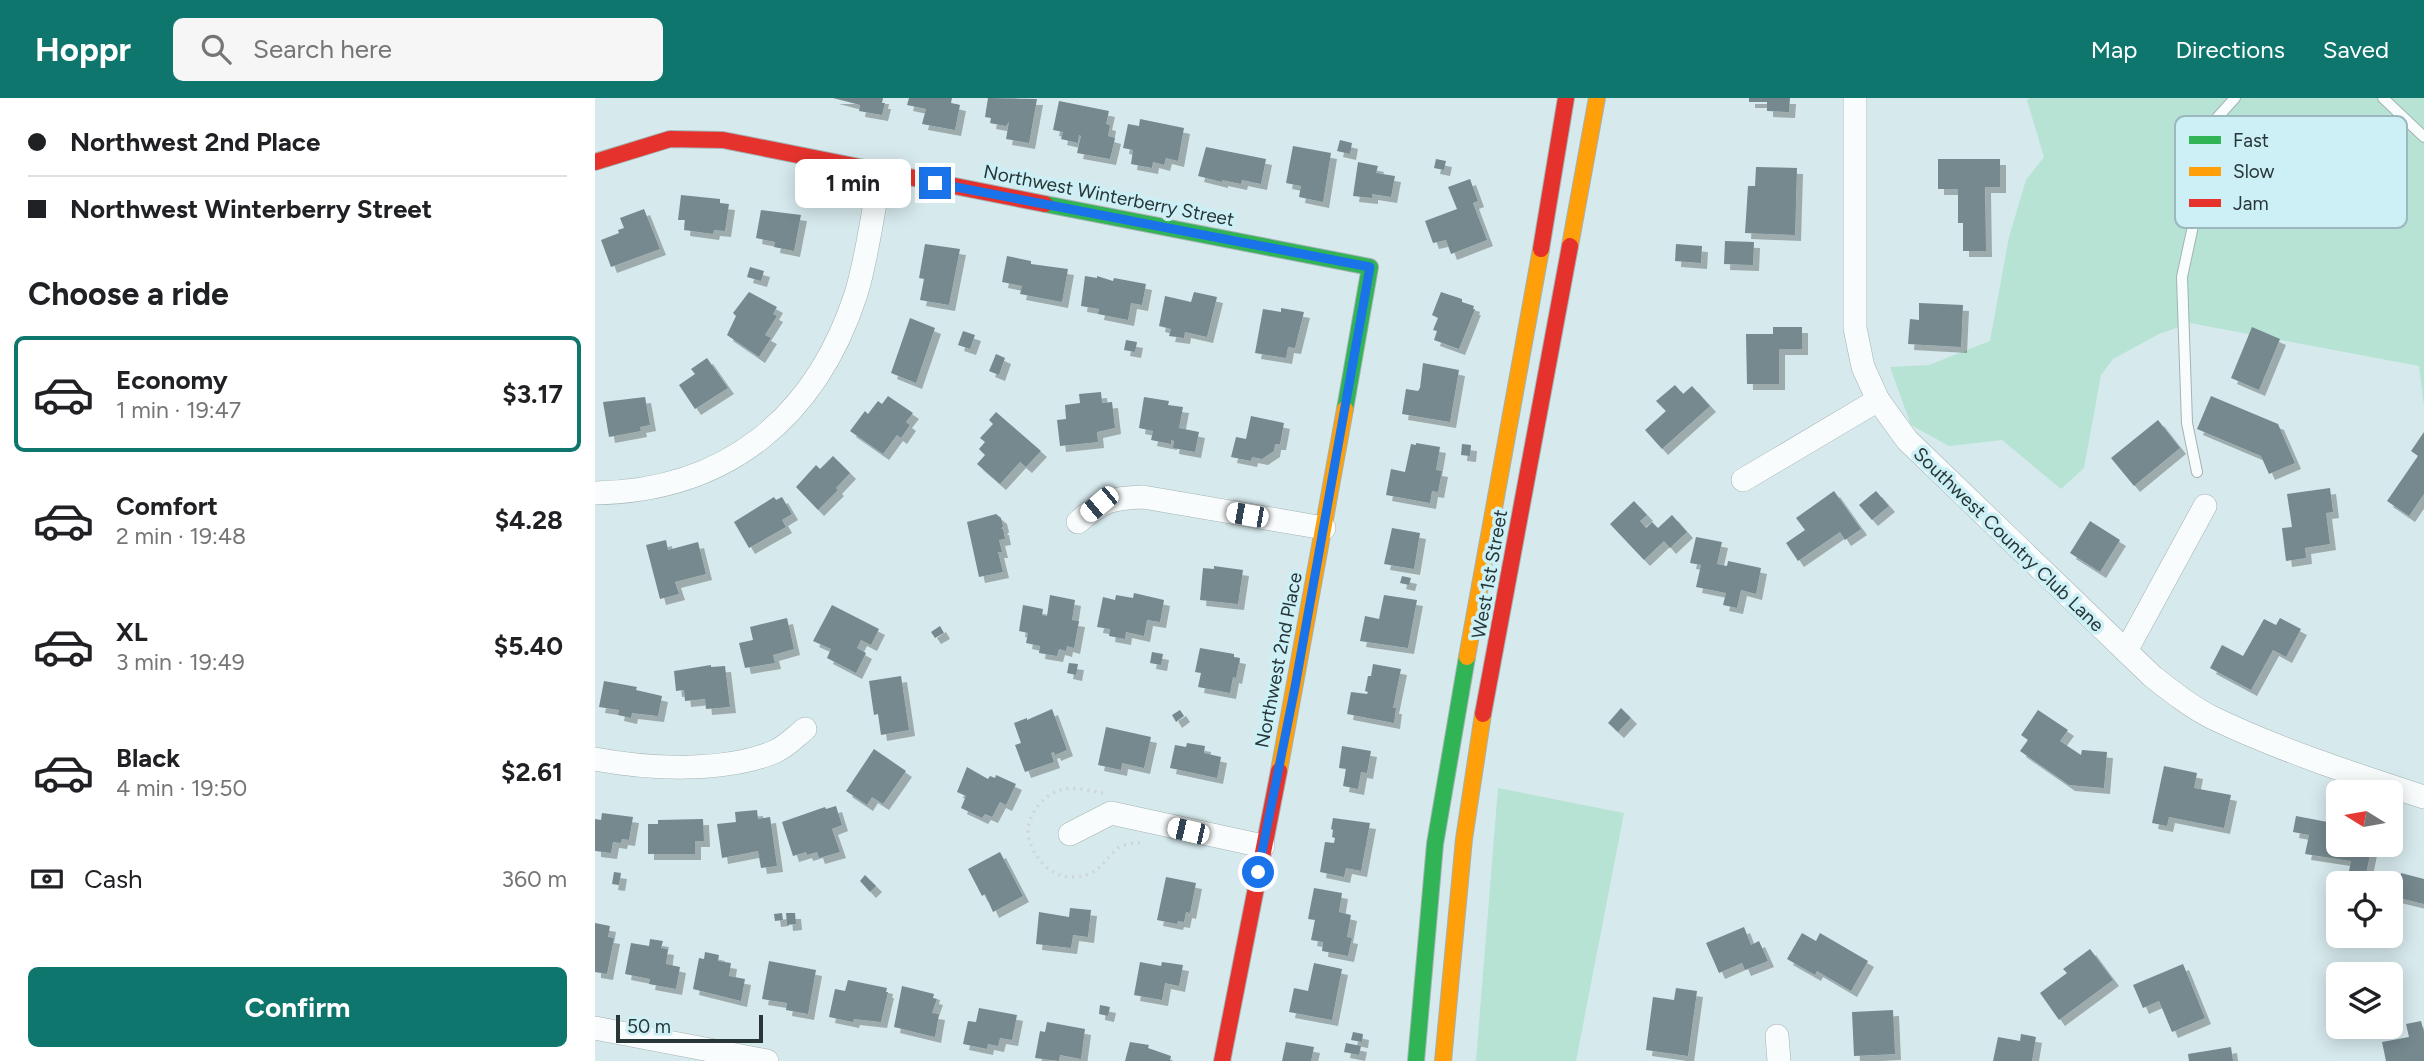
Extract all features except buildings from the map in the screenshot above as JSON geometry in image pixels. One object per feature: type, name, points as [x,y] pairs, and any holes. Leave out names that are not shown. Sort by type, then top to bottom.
[{"type":"main road","name":"West 1st Street","points":[[1416,1061],[1435,844],[1443,791],[1533,297],[1566,98]]},
{"type":"main road","name":"West 1st Street","points":[[1443,1061],[1461,855],[1474,766],[1597,98]]},
{"type":"main road","name":"Northwest Winterberry Street","points":[[595,162],[670,139],[723,140],[1370,267]]},
{"type":"main road","name":"Northwest 2nd Place","points":[[1222,1061],[1295,687],[1370,267]]},
{"type":"street","name":"Southwest Country Club Lane","points":[[1855,98],[1855,328],[1863,367],[1878,400],[1907,440],[2152,676],[2181,698],[2212,717],[2269,742],[2424,797]]},
{"type":"street","points":[[595,494],[641,490],[695,476],[761,440],[802,399],[834,349],[857,290],[881,173]]},
{"type":"street","points":[[1743,480],[1878,400]]},
{"type":"street","points":[[1078,522],[1099,504],[1122,498],[1143,497],[1324,528]]},
{"type":"street","points":[[2126,651],[2205,506]]},
{"type":"street","points":[[595,759],[635,766],[666,767],[728,763],[777,751],[804,729]]},
{"type":"street","points":[[1070,834],[1111,813],[1263,846]]},
{"type":"street","points":[[595,1028],[687,1053],[767,1061]]},
{"type":"street","points":[[1777,1036],[1779,1061]]},
{"type":"lane","points":[[2219,116],[2235,98]]},
{"type":"lane","points":[[2383,98],[2402,116]]},
{"type":"lane","points":[[2407,121],[2424,137]]},
{"type":"lane","points":[[2193,228],[2182,277],[2187,424],[2197,472]]},
{"type":"green space","points":[[2424,98],[2424,406],[2419,366],[2190,323],[2159,334],[2113,359],[2101,375],[2084,468],[2061,489],[2002,440],[1949,446],[1911,425],[1890,367],[1929,365],[1990,341],[2009,237],[2026,180],[2044,157],[2027,100]]},
{"type":"green space","points":[[1498,788],[1624,813],[1576,1061],[1476,1061]]},
{"type":"traffic: fast","points":[[1045,204],[1370,267],[1345,409]]},
{"type":"traffic: fast","points":[[1416,1061],[1435,844],[1467,657]]},
{"type":"traffic: slow","points":[[1570,246],[1597,98]]},
{"type":"traffic: slow","points":[[1467,657],[1541,249]]},
{"type":"traffic: slow","points":[[1279,771],[1345,409]]},
{"type":"traffic: slow","points":[[1443,1061],[1464,839],[1483,714]]},
{"type":"traffic: jam","points":[[1541,249],[1566,98]]},
{"type":"traffic: jam","points":[[595,162],[670,139],[723,140],[1045,204]]},
{"type":"traffic: jam","points":[[1483,714],[1570,246]]},
{"type":"traffic: jam","points":[[1222,1061],[1279,771]]},
{"type":"route","points":[[935,183],[1370,267],[1295,687],[1258,872]]}]
